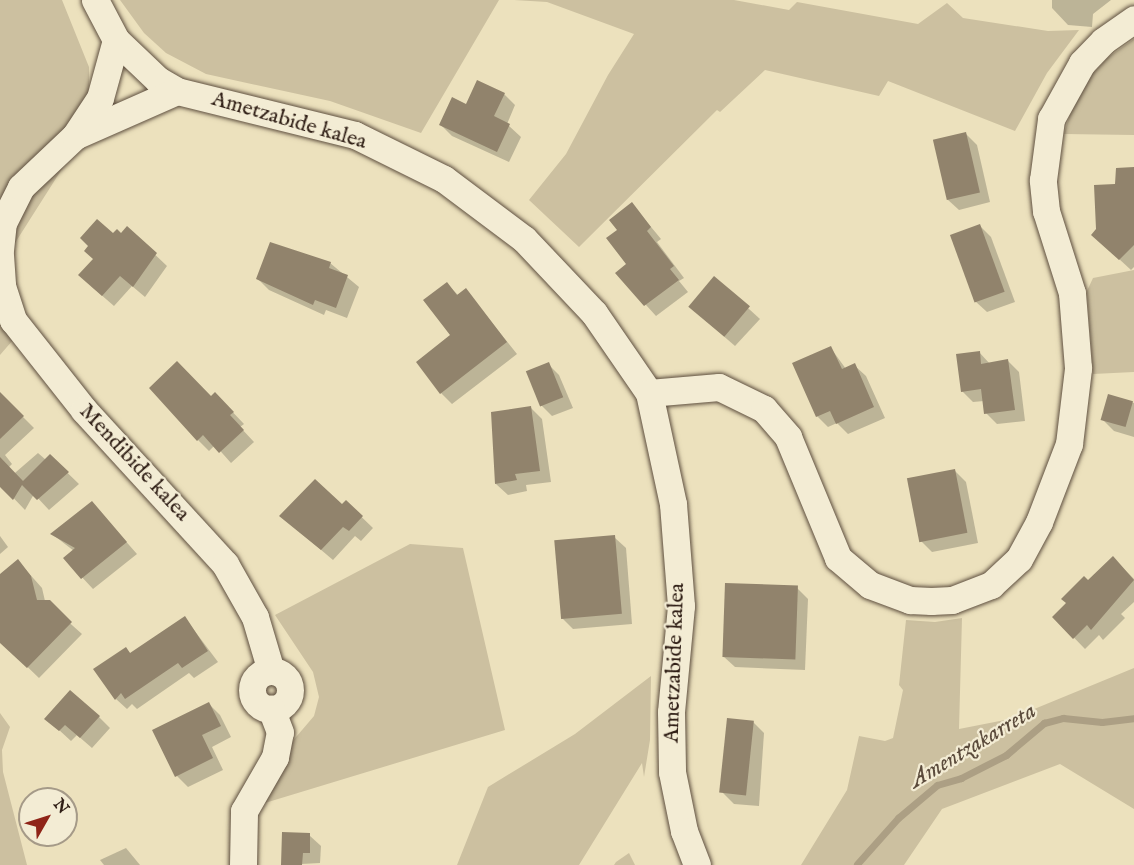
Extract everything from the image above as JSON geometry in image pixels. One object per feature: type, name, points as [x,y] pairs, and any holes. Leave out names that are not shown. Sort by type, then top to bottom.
[{"type":"street","points":[[75,136],[99,98],[116,40],[95,0]]},
{"type":"street","points":[[650,393],[719,387],[764,409],[788,437],[838,558],[870,585],[910,600],[931,601],[952,600],[991,585],[1019,559],[1039,522],[1069,444],[1078,368],[1072,293],[1046,211],[1042,180],[1051,119],[1082,63],[1103,41],[1134,19]]},
{"type":"street","name":"Ametzabide kalea","points":[[116,40],[151,75],[177,91],[355,135],[444,179],[524,239],[594,313],[650,393],[674,504],[681,606],[671,709],[672,772],[684,831],[697,865]]},
{"type":"street","points":[[75,136],[177,91]]},
{"type":"street","name":"Mendibide kalea","points":[[75,136],[21,187],[3,223],[0,252],[2,286],[13,320],[84,410],[225,564],[255,617],[272,671],[287,681],[289,694],[283,705],[271,709],[280,732],[275,757],[244,811],[243,865]]},
{"type":"shaded area","points":[[0,0],[62,0],[89,67],[89,101],[81,139],[8,254],[26,325],[0,355]]},
{"type":"shaded area","points":[[120,0],[499,0],[421,133],[330,101],[206,74],[166,53],[144,33]]},
{"type":"shaded area","points":[[514,0],[734,0],[789,10],[797,2],[918,24],[947,3],[963,18],[1048,31],[1079,30],[1047,73],[1015,131],[888,81],[879,96],[765,70],[720,112],[717,110],[579,247],[529,200],[566,154],[608,75],[634,34],[547,2]]},
{"type":"shaded area","points":[[1134,39],[1134,135],[1064,134],[1073,104],[1088,79],[1107,58]]},
{"type":"shaded area","points":[[1134,270],[1134,372],[1093,374],[1087,291],[1093,278]]},
{"type":"shaded area","points":[[410,544],[463,548],[505,730],[255,806],[285,750],[314,716],[319,697],[313,672],[275,615]]},
{"type":"shaded area","points":[[962,618],[959,729],[1010,719],[1134,668],[1134,809],[1060,764],[942,809],[904,865],[801,865],[847,790],[859,736],[885,741],[893,738],[903,690],[899,685],[906,620],[935,622]]},
{"type":"shaded area","points":[[651,676],[650,740],[644,777],[642,763],[579,865],[457,865],[488,787],[575,734]]},
{"type":"shaded area","points":[[0,713],[10,727],[2,750],[3,772],[18,830],[18,847],[22,847],[27,865],[0,865]]},
{"type":"shaded area","points":[[629,853],[635,865],[614,865],[616,862]]},
{"type":"building","points":[[477,80],[505,93],[494,116],[510,124],[497,152],[439,125],[452,97],[466,104]]},
{"type":"building","points":[[966,132],[980,192],[947,200],[933,140]]},
{"type":"building","points":[[1134,167],[1134,245],[1119,260],[1091,235],[1096,229],[1094,185],[1115,184],[1116,168]]},
{"type":"building","points":[[632,202],[651,227],[647,231],[674,266],[670,269],[679,280],[644,306],[615,273],[626,264],[606,238],[617,230],[609,220]]},
{"type":"building","points":[[97,219],[113,233],[117,229],[121,233],[127,226],[157,253],[133,287],[120,276],[102,296],[78,275],[93,259],[84,251],[88,246],[80,238]]},
{"type":"building","points":[[980,224],[1005,292],[975,303],[950,235]]},
{"type":"building","points":[[270,242],[331,262],[329,268],[348,275],[336,308],[315,300],[313,305],[256,279]]},
{"type":"building","points":[[714,276],[750,306],[724,337],[688,307]]},
{"type":"building","points":[[447,282],[457,295],[466,288],[507,342],[440,394],[416,362],[450,335],[423,300]]},
{"type":"building","points":[[831,346],[842,369],[855,363],[874,407],[836,424],[830,411],[816,417],[792,363]]},
{"type":"building","points":[[980,351],[981,364],[1008,359],[1015,410],[984,414],[981,389],[961,392],[956,354]]},
{"type":"building","points":[[177,361],[211,396],[215,392],[234,412],[230,415],[244,430],[219,453],[203,435],[197,441],[149,388]]},
{"type":"building","points":[[549,362],[563,397],[540,407],[526,371]]},
{"type":"building","points":[[0,392],[24,416],[0,439]]},
{"type":"building","points":[[1108,394],[1133,401],[1126,427],[1101,420]]},
{"type":"building","points":[[531,406],[540,471],[515,474],[517,480],[495,484],[491,412]]},
{"type":"building","points":[[50,454],[69,472],[37,500],[22,485],[13,500],[0,487],[0,457],[23,481]]},
{"type":"building","points":[[955,469],[967,533],[919,542],[907,478]]},
{"type":"building","points":[[315,479],[342,504],[346,500],[363,516],[349,531],[343,527],[321,550],[279,516]]},
{"type":"building","points":[[92,501],[127,542],[81,579],[63,558],[75,548],[50,534]]},
{"type":"building","points":[[615,535],[622,614],[561,619],[554,540]]},
{"type":"building","points":[[1113,556],[1134,580],[1091,630],[1087,625],[1073,639],[1052,617],[1066,603],[1061,599],[1084,576],[1088,580]]},
{"type":"building","points":[[18,559],[31,576],[37,600],[50,600],[72,622],[27,668],[0,643],[0,574]]},
{"type":"building","points":[[725,583],[798,586],[795,660],[722,657]]},
{"type":"building","points":[[185,616],[208,651],[182,668],[178,663],[125,699],[121,693],[115,700],[93,669],[126,647],[130,653]]},
{"type":"building","points":[[70,690],[100,716],[80,738],[65,725],[59,731],[44,719]]},
{"type":"building","points":[[209,702],[221,726],[202,735],[213,758],[175,777],[152,730]]},
{"type":"building","points":[[727,718],[754,721],[746,795],[719,793]]},
{"type":"building","points":[[282,832],[310,833],[310,853],[303,853],[302,865],[281,865]]},
{"type":"waterway","name":"Amentzakarreta","points":[[857,864],[898,818],[937,785],[961,778],[1006,755],[1044,723],[1063,718],[1102,722],[1134,718]]}]
